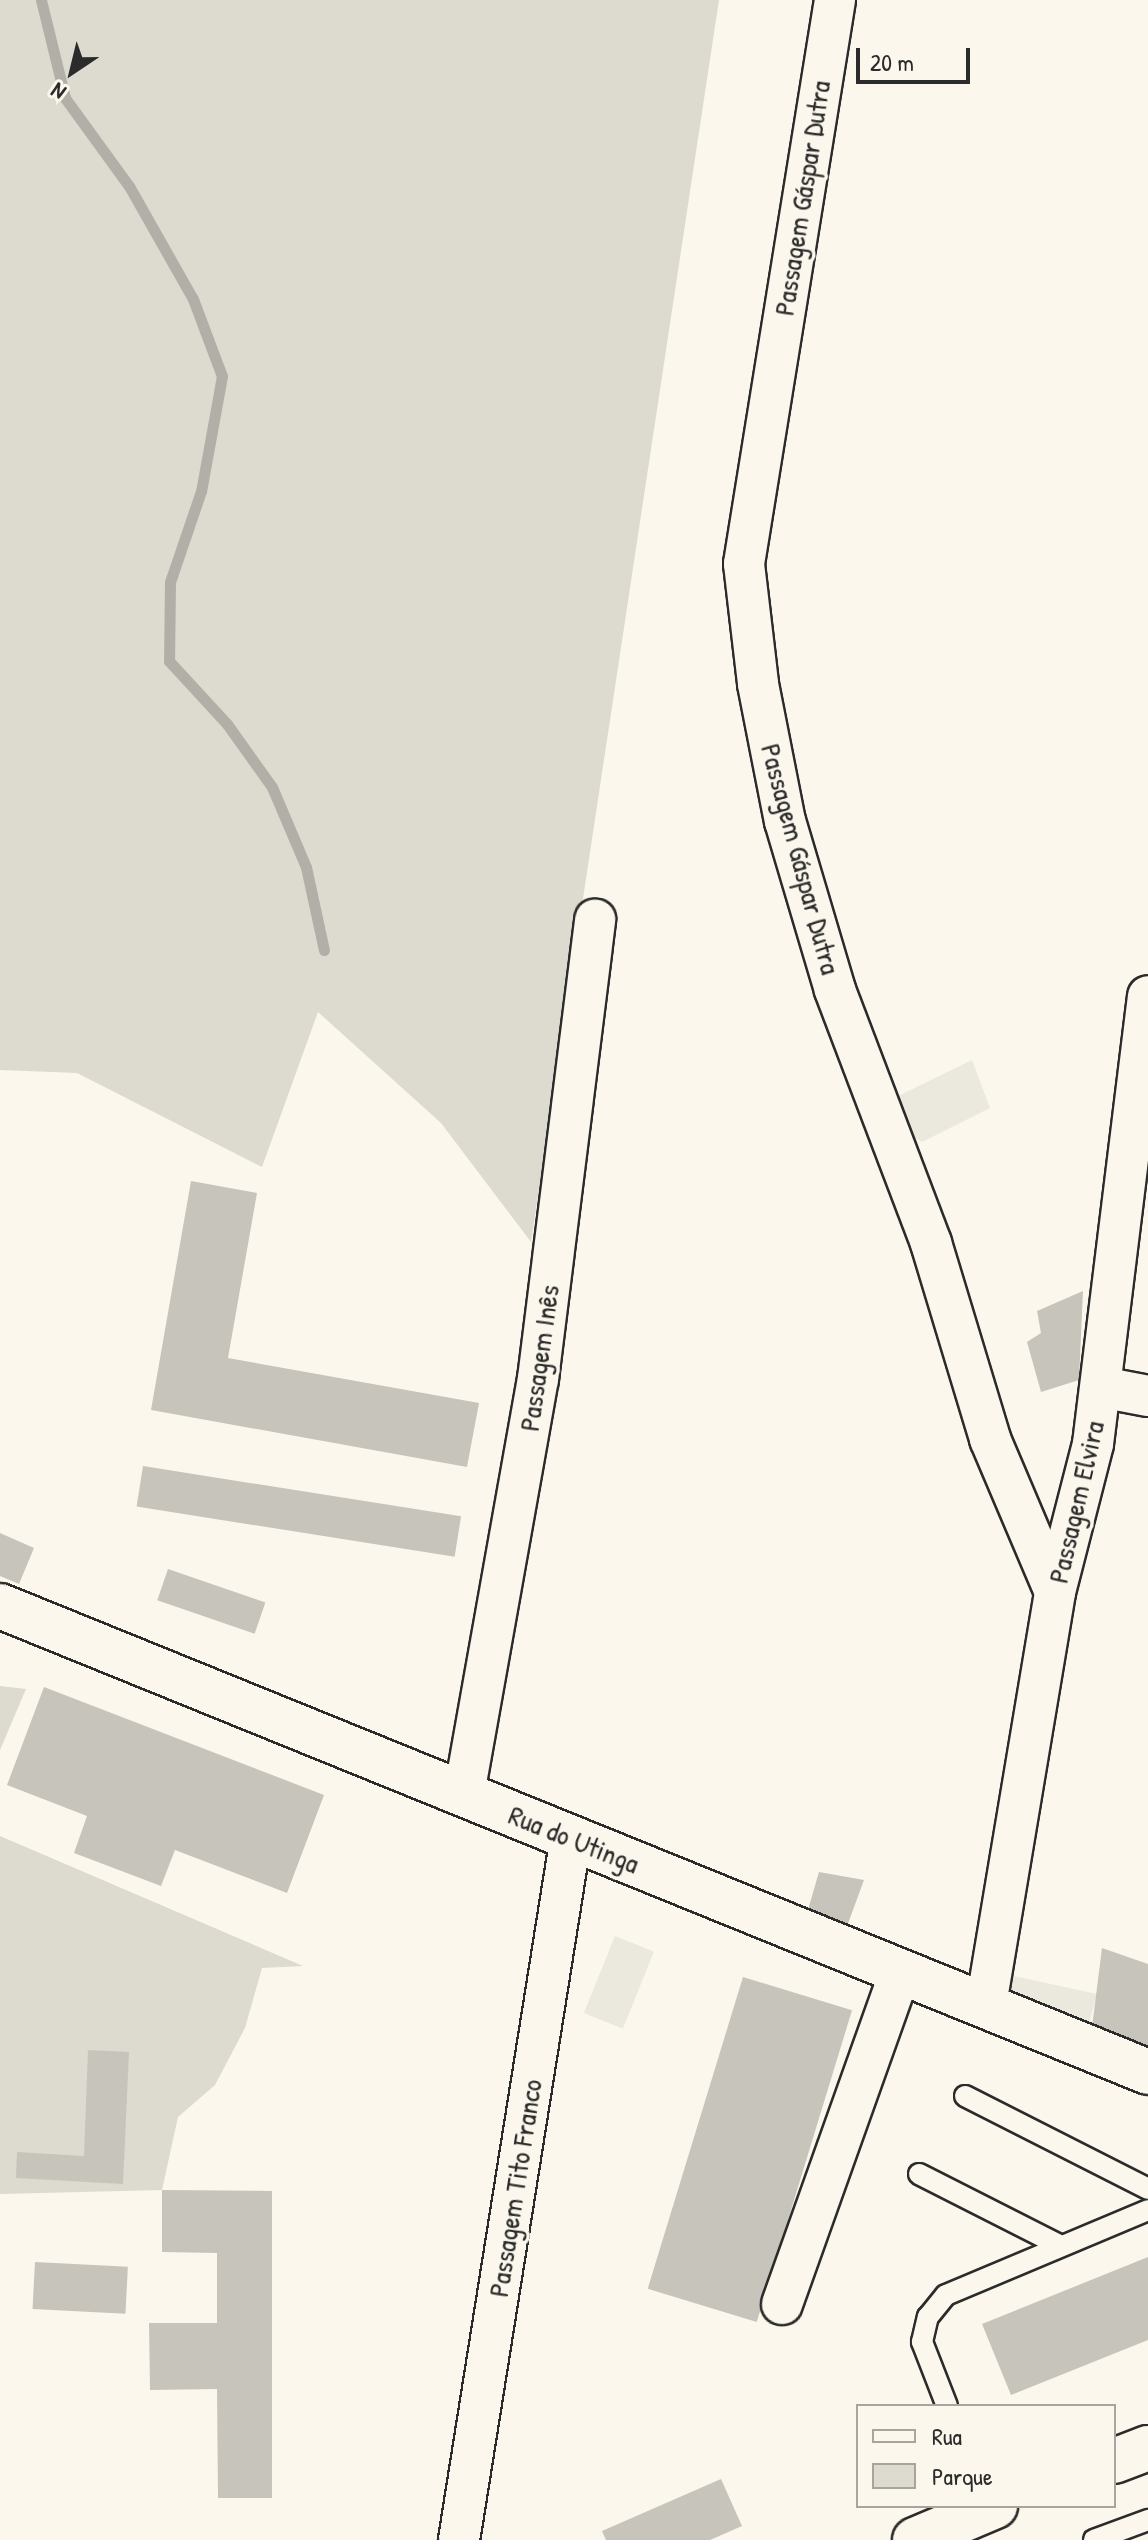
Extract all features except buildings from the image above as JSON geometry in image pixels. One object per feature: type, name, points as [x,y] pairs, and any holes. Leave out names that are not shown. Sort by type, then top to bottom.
[{"type":"main road","name":"Rua do Utinga","points":[[0,1606],[1148,2072]]},
{"type":"main road","points":[[1116,2460],[1148,2448]]},
{"type":"main road","points":[[915,2540],[988,2508]]},
{"type":"street","name":"Passagem Gáspar Dutra","points":[[835,0],[744,564],[758,684],[785,821],[835,990],[931,1243],[990,1439],[1055,1592]]},
{"type":"street","name":"Passagem Inês","points":[[464,1794],[538,1379],[595,920]]},
{"type":"street","name":"Passagem Elvira","points":[[986,2005],[1055,1592],[1093,1444],[1148,996]]},
{"type":"street","points":[[1101,1387],[1148,1396]]},
{"type":"street","name":"Passagem Tito Franco","points":[[459,2540],[571,1837]]},
{"type":"street","points":[[782,2304],[900,1973]]},
{"type":"lane","points":[[965,2096],[1148,2189]]},
{"type":"lane","points":[[919,2174],[1059,2245]]},
{"type":"lane","points":[[946,2404],[922,2342],[928,2317],[946,2295],[1148,2210]]},
{"type":"lane","points":[[1094,2540],[1148,2520]]},
{"type":"shaded area","points":[[972,1060],[990,1108],[922,1142],[905,1130],[894,1098]]},
{"type":"shaded area","points":[[615,1936],[654,1952],[623,2029],[584,2013]]},
{"type":"shaded area","points":[[1000,1973],[1097,1994],[1085,2038],[1001,2011]]},
{"type":"green space","points":[[0,0],[719,0],[531,1242],[441,1123],[318,1012],[262,1167],[77,1073],[0,1070]]},
{"type":"green space","points":[[0,1686],[26,1689],[0,1750]]},
{"type":"green space","points":[[0,1836],[303,1966],[262,1968],[245,2028],[215,2085],[178,2117],[162,2190],[0,2194]]},
{"type":"waterway","points":[[41,0],[65,98],[129,186],[193,299],[222,376],[201,491],[170,582],[169,661],[227,724],[272,787],[306,867],[324,950]]}]
